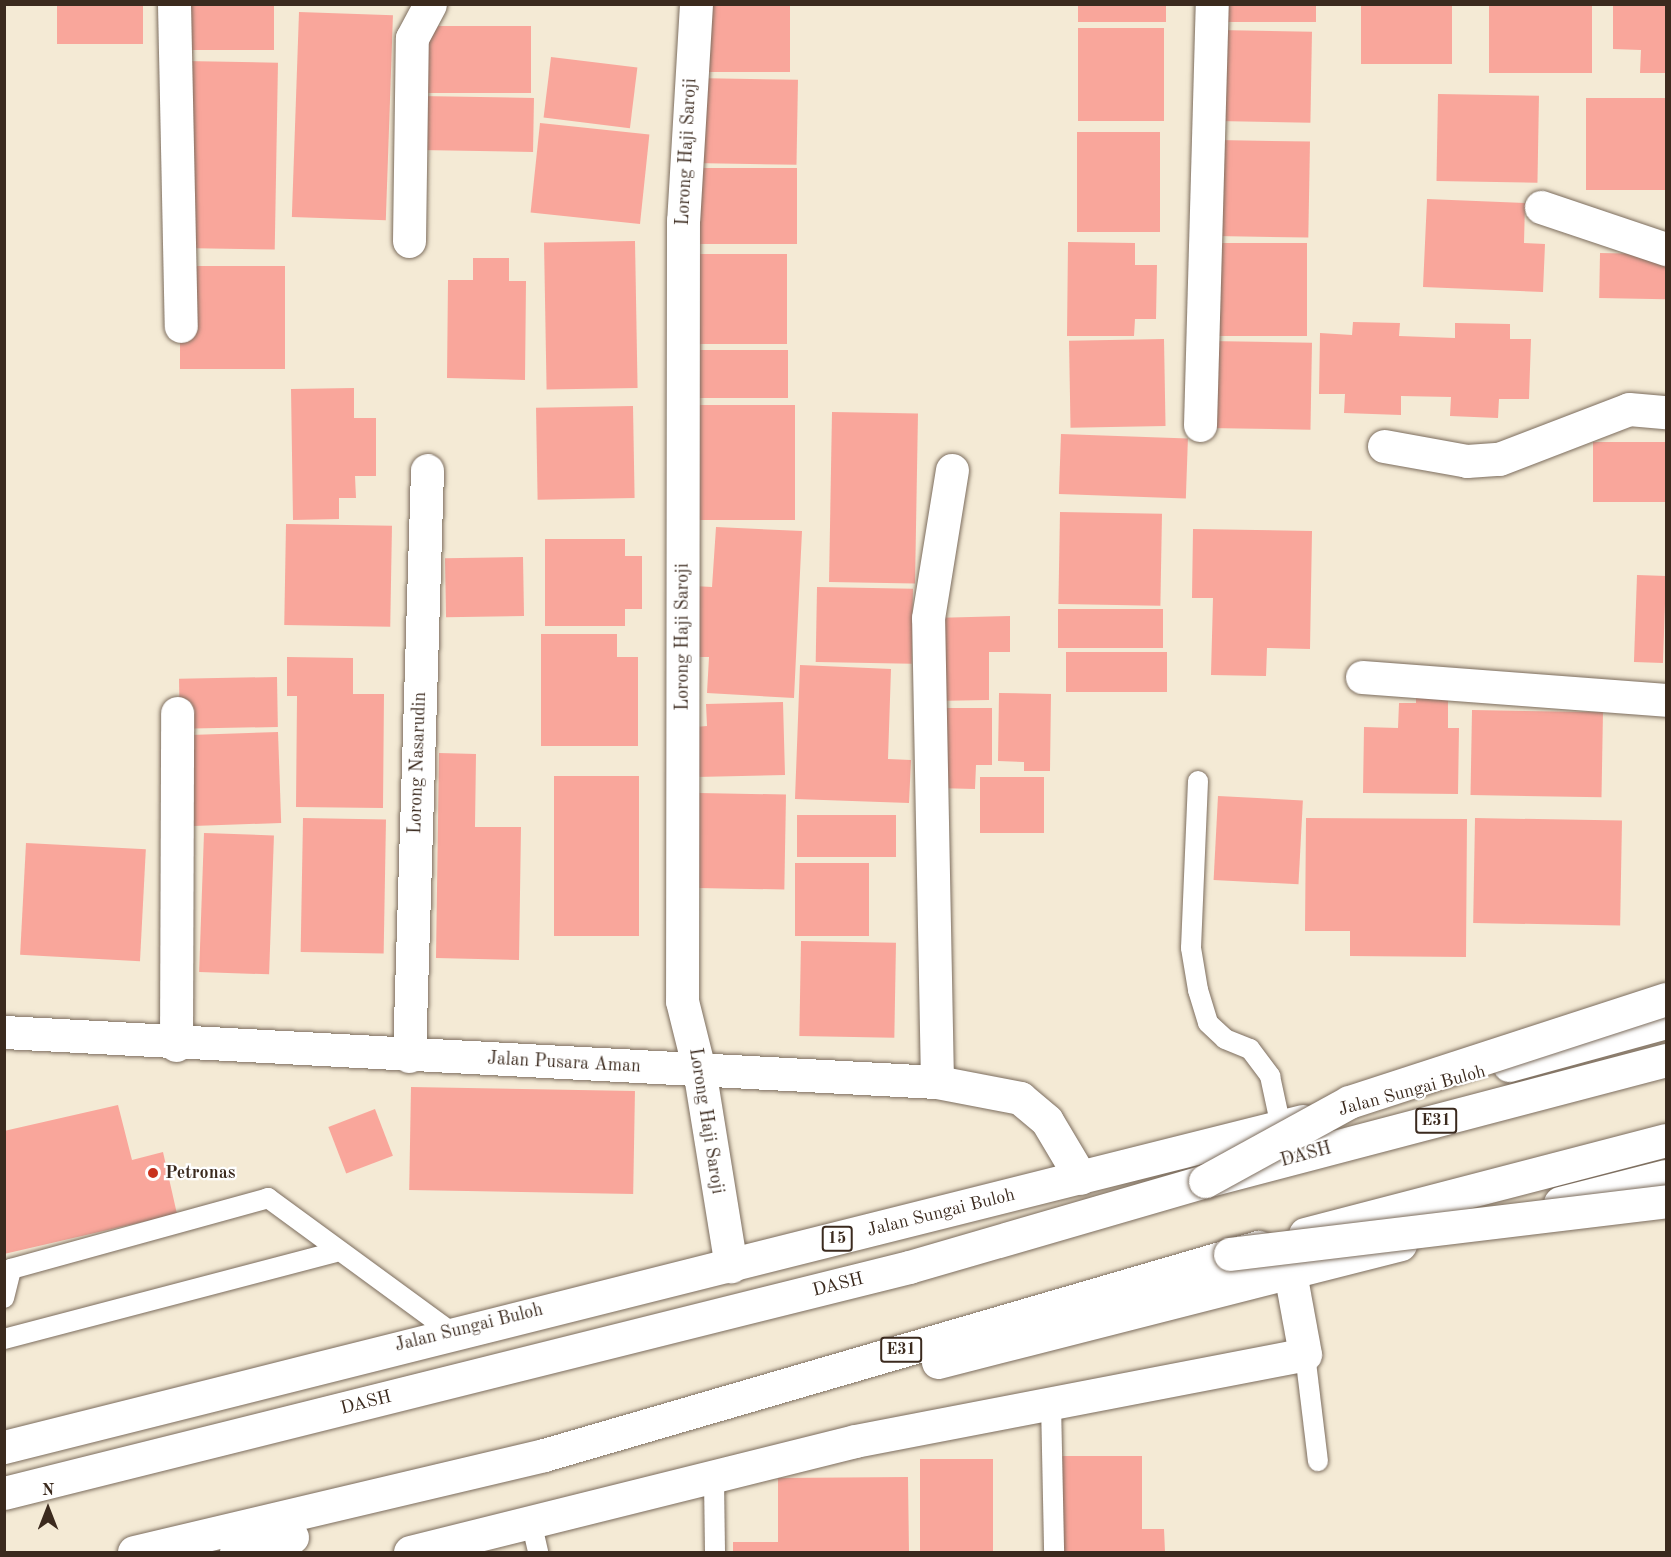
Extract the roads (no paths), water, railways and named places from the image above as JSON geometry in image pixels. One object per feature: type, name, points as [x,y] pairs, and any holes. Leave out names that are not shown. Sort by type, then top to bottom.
[{"type":"main road","points":[[174,4],[181,326]]},
{"type":"main road","points":[[409,241],[412,38],[430,4]]},
{"type":"main road","name":"Lorong Haji Saroji","points":[[696,4],[683,220],[682,1001],[699,1069],[731,1266]]},
{"type":"main road","points":[[1200,425],[1212,4]]},
{"type":"main road","points":[[1541,207],[1666,249]]},
{"type":"main road","points":[[1383,446],[1467,461],[1499,459],[1525,454],[1629,409],[1666,412]]},
{"type":"main road","name":"Lorong Nasarudin","points":[[409,1056],[427,470]]},
{"type":"main road","points":[[937,1082],[928,618],[952,470]]},
{"type":"main road","points":[[1362,677],[1666,700]]},
{"type":"main road","points":[[176,1045],[177,713]]},
{"type":"main road","points":[[1205,1181],[1349,1102],[1666,999]]},
{"type":"main road","name":"Jalan Sungai Buloh","points":[[4,1447],[451,1332],[731,1266],[1281,1127],[1666,1022]]},
{"type":"main road","name":"Jalan Pusara Aman","points":[[4,1032],[176,1045],[937,1082],[1020,1098],[1047,1121],[1081,1178]]},
{"type":"main road","name":"DASH","points":[[4,1493],[909,1267],[1205,1181],[1666,1060]]},
{"type":"main road","name":"E31","points":[[134,1552],[543,1455],[1230,1254],[1666,1140]]},
{"type":"main road","points":[[236,1552],[792,1399],[1666,1176]]},
{"type":"main road","points":[[1230,1254],[1666,1201]]},
{"type":"main road","points":[[410,1552],[534,1537],[714,1480],[855,1442],[1305,1354],[1290,1272]]},
{"type":"lane","points":[[1198,781],[1191,948],[1198,990],[1208,1023],[1225,1039],[1250,1049],[1270,1076],[1281,1127]]},
{"type":"lane","points":[[4,1298],[11,1269],[268,1198],[335,1252],[451,1332]]},
{"type":"lane","points":[[4,1339],[335,1252]]},
{"type":"lane","points":[[1305,1354],[1318,1461]]},
{"type":"lane","points":[[1051,1403],[1054,1552]]},
{"type":"lane","points":[[714,1480],[715,1552]]},
{"type":"place","name":"Petronas","points":[[153,1173]]}]
